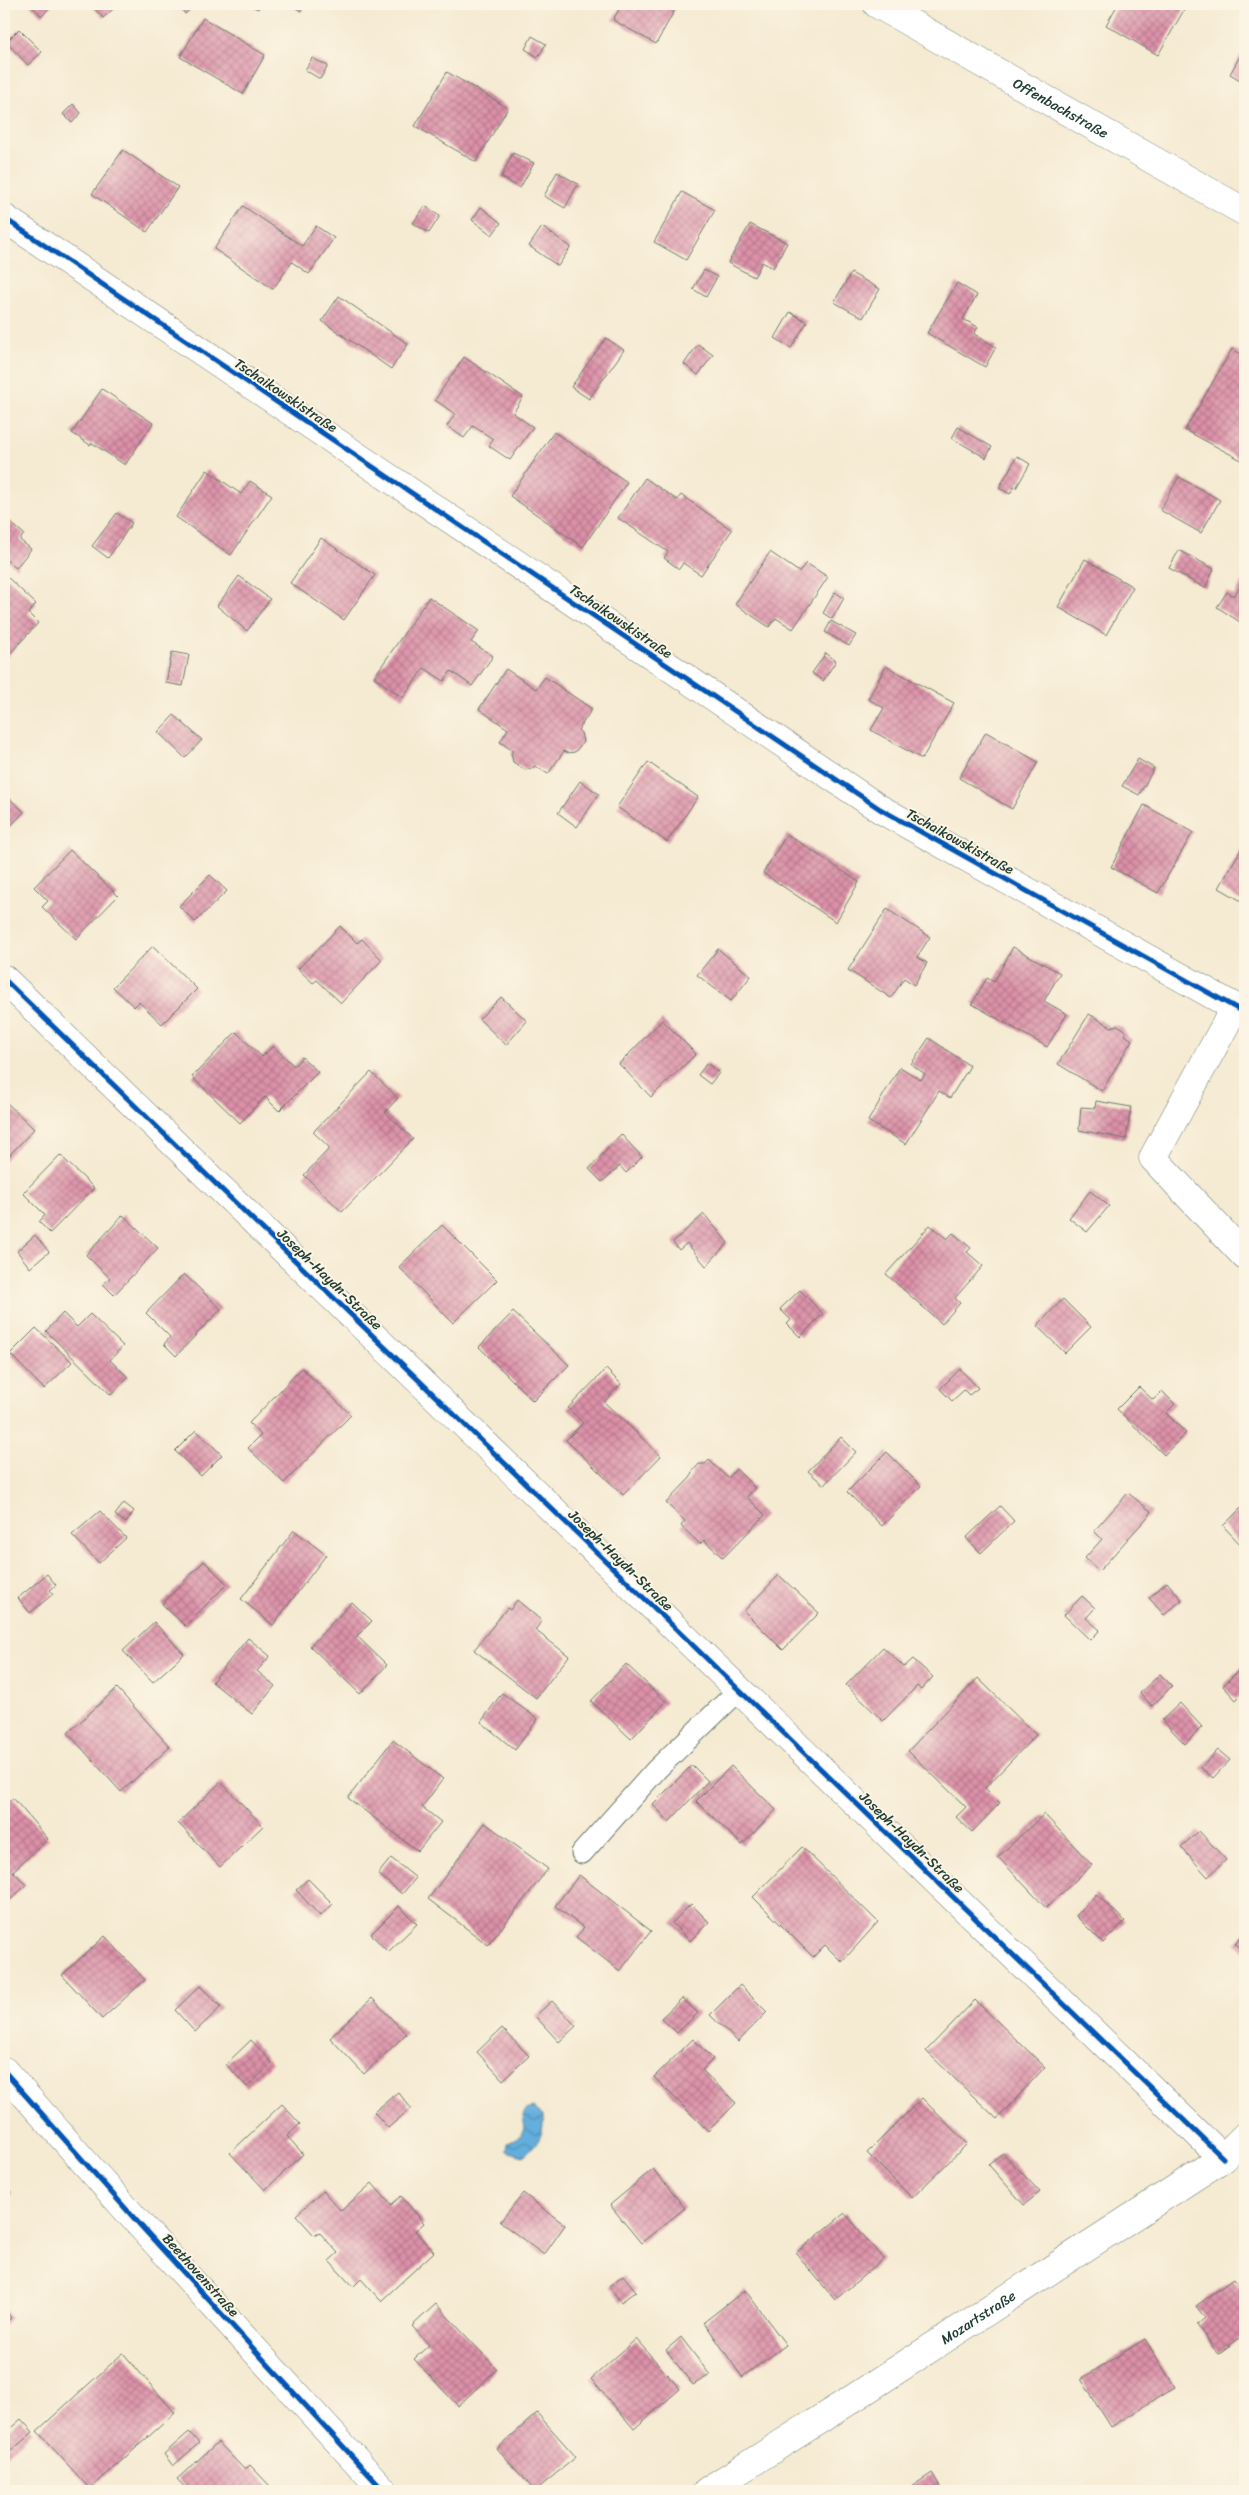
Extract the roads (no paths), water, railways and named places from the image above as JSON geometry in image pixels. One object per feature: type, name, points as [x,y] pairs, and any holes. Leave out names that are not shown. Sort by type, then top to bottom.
[{"type":"street","name":"Offenbachstraße","points":[[877,4],[1245,212]]},
{"type":"street","name":"Tschaikowskistraße","points":[[4,218],[880,810],[1240,1010],[1153,1158],[1245,1256]]},
{"type":"street","name":"Joseph-Haydn-Straße","points":[[4,979],[1222,2158]]},
{"type":"street","name":"Beethovenstraße","points":[[4,2071],[148,2233],[384,2491]]},
{"type":"street","name":"Mozartstraße","points":[[707,2491],[858,2396],[1222,2158],[1245,2136]]},
{"type":"lane","points":[[582,1853],[657,1769],[739,1690]]},
{"type":"water","points":[[533,2108],[543,2115],[543,2127],[539,2138],[523,2156],[507,2151],[508,2142],[520,2136],[525,2129],[523,2115],[526,2110]]}]
